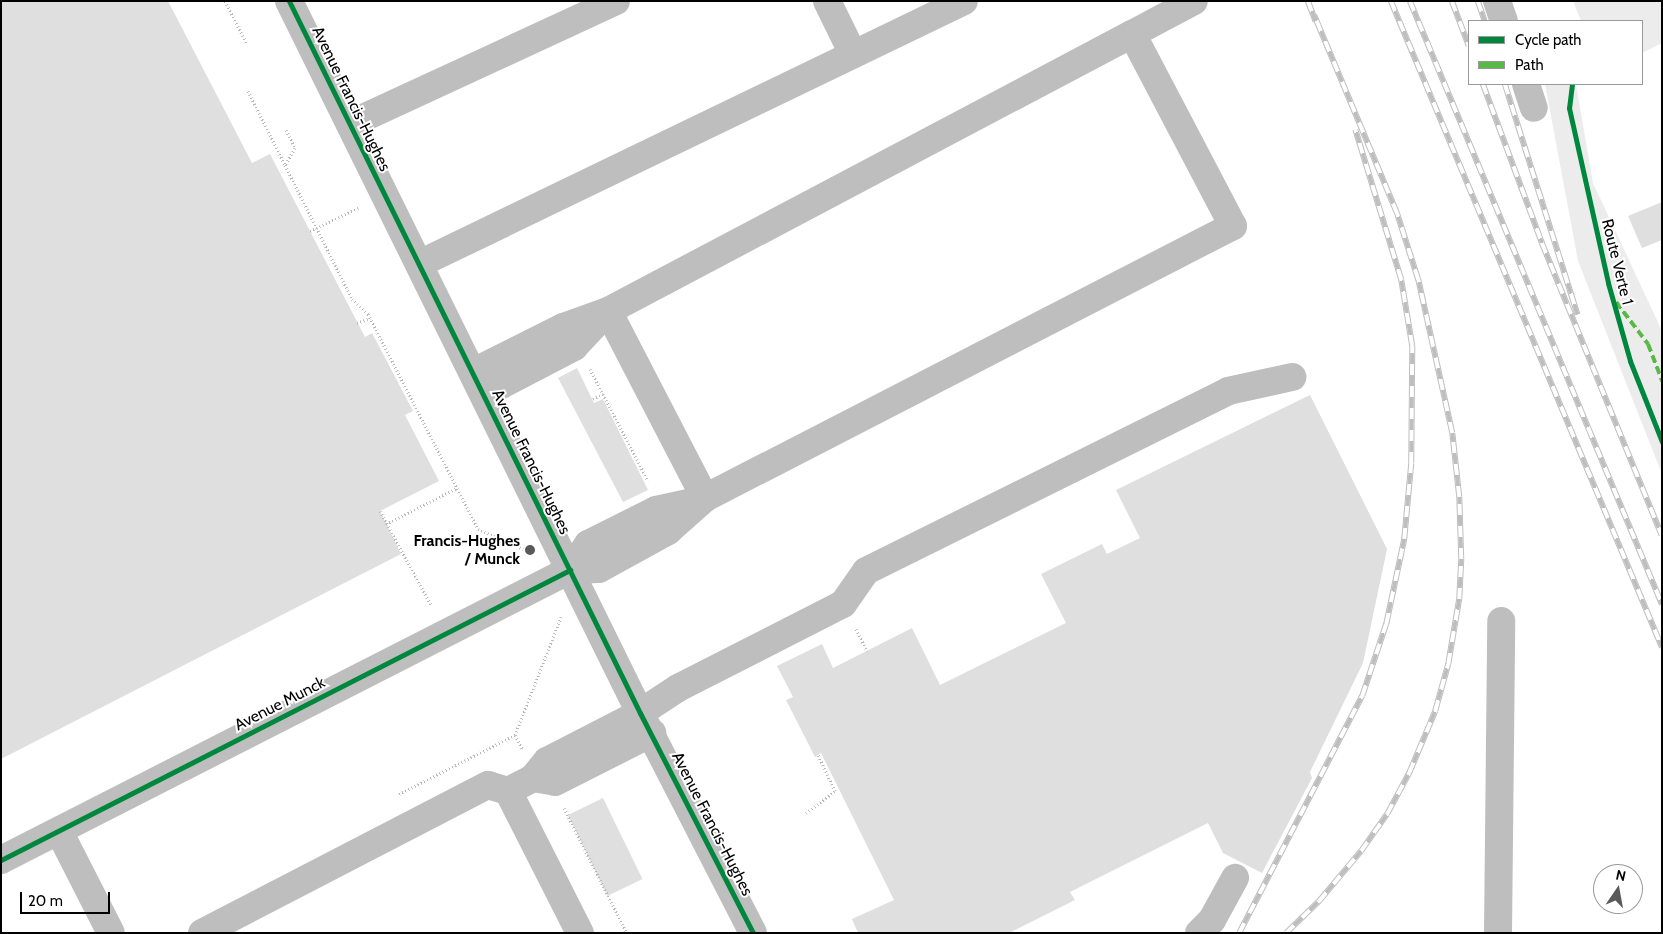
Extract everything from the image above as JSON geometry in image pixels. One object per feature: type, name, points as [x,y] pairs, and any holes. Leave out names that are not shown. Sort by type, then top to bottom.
[{"type":"street","name":"Avenue Francis-Hughes","points":[[289,1],[646,723],[753,933]]},
{"type":"street","points":[[350,124],[616,1]]},
{"type":"street","points":[[827,1],[853,54]]},
{"type":"street","points":[[419,264],[964,1]]},
{"type":"street","points":[[478,383],[574,347],[608,311],[1194,1]]},
{"type":"street","points":[[1497,1],[1504,20]]},
{"type":"street","points":[[570,570],[600,569],[668,532],[706,498],[1233,226],[1132,34]]},
{"type":"street","points":[[608,311],[706,498]]},
{"type":"street","points":[[202,933],[488,785],[508,791],[533,778],[554,782],[646,723],[678,688],[843,604],[866,572],[1228,391],[1292,377]]},
{"type":"street","name":"Avenue Munck","points":[[1,860],[570,570]]},
{"type":"street","points":[[1498,933],[1501,621]]},
{"type":"street","points":[[508,791],[580,933]]},
{"type":"street","points":[[58,830],[111,933]]},
{"type":"street","points":[[1199,933],[1212,920],[1235,878]]},
{"type":"path","points":[[225,1],[247,44]]},
{"type":"path","points":[[248,91],[352,299],[370,318],[478,529],[523,550],[530,550]]},
{"type":"path","points":[[285,165],[295,148],[286,130]]},
{"type":"path","points":[[310,231],[363,206]]},
{"type":"path","points":[[357,323],[370,318]]},
{"type":"path","points":[[587,363],[652,489]]},
{"type":"path","points":[[593,399],[603,394]]},
{"type":"path","points":[[386,524],[457,488]]},
{"type":"path","points":[[380,511],[401,554],[431,605]]},
{"type":"path","points":[[395,557],[401,554]]},
{"type":"path","points":[[515,735],[563,616]]},
{"type":"path","points":[[852,621],[867,651]]},
{"type":"path","points":[[806,813],[835,791],[818,755]]},
{"type":"path","points":[[561,802],[627,933]]},
{"type":"shaded area","points":[[1573,1],[1662,1],[1662,43],[1643,52],[1643,20],[1581,20]]},
{"type":"shaded area","points":[[1545,85],[1576,85],[1593,183],[1662,331],[1662,474],[1578,261]]},
{"type":"building","points":[[1,1],[168,1],[252,163],[270,154],[365,337],[372,333],[413,411],[405,415],[439,481],[380,511],[401,554],[1,759]]},
{"type":"building","points":[[1662,202],[1662,240],[1642,248],[1628,216]]},
{"type":"building","points":[[577,368],[594,403],[603,399],[648,490],[623,502],[558,378]]},
{"type":"building","points":[[1310,395],[1387,549],[1363,663],[1310,772],[1312,778],[1262,873],[1223,853],[1208,823],[1070,892],[1075,900],[1009,933],[858,933],[852,919],[894,900],[821,753],[815,757],[786,700],[793,697],[777,666],[822,644],[833,668],[912,628],[940,685],[1066,623],[1041,574],[1102,544],[1107,554],[1140,538],[1116,490]]},
{"type":"building","points":[[603,798],[642,879],[607,896],[568,815]]},
{"type":"railway","points":[[1308,1],[1316,22]]},
{"type":"railway","points":[[1391,1],[1662,647]]},
{"type":"railway","points":[[1410,1],[1662,604]]},
{"type":"railway","points":[[1452,1],[1468,43]]},
{"type":"railway","points":[[1478,1],[1485,20]]},
{"type":"railway","points":[[1286,933],[1319,901],[1361,851],[1387,814],[1409,773],[1435,711],[1448,664],[1459,599],[1461,559],[1459,497],[1452,433],[1418,280],[1397,214],[1314,16]]},
{"type":"railway","points":[[1483,85],[1542,243],[1662,535]]},
{"type":"railway","points":[[1505,85],[1578,315]]},
{"type":"railway","points":[[1239,933],[1362,696],[1386,624],[1404,539],[1411,463],[1412,346],[1401,280],[1355,130]]},
{"type":"marked path","points":[[1616,302],[1648,344],[1662,381]]},
{"type":"cycle path","points":[[289,1],[640,713],[753,933]]},
{"type":"cycle path","name":"Route Verte 1","points":[[1572,85],[1569,108],[1608,283],[1630,361],[1662,442]]},
{"type":"cycle path","points":[[1,860],[570,570]]},
{"type":"place","name":"Francis-Hughes / Munck","points":[[530,550]]}]
